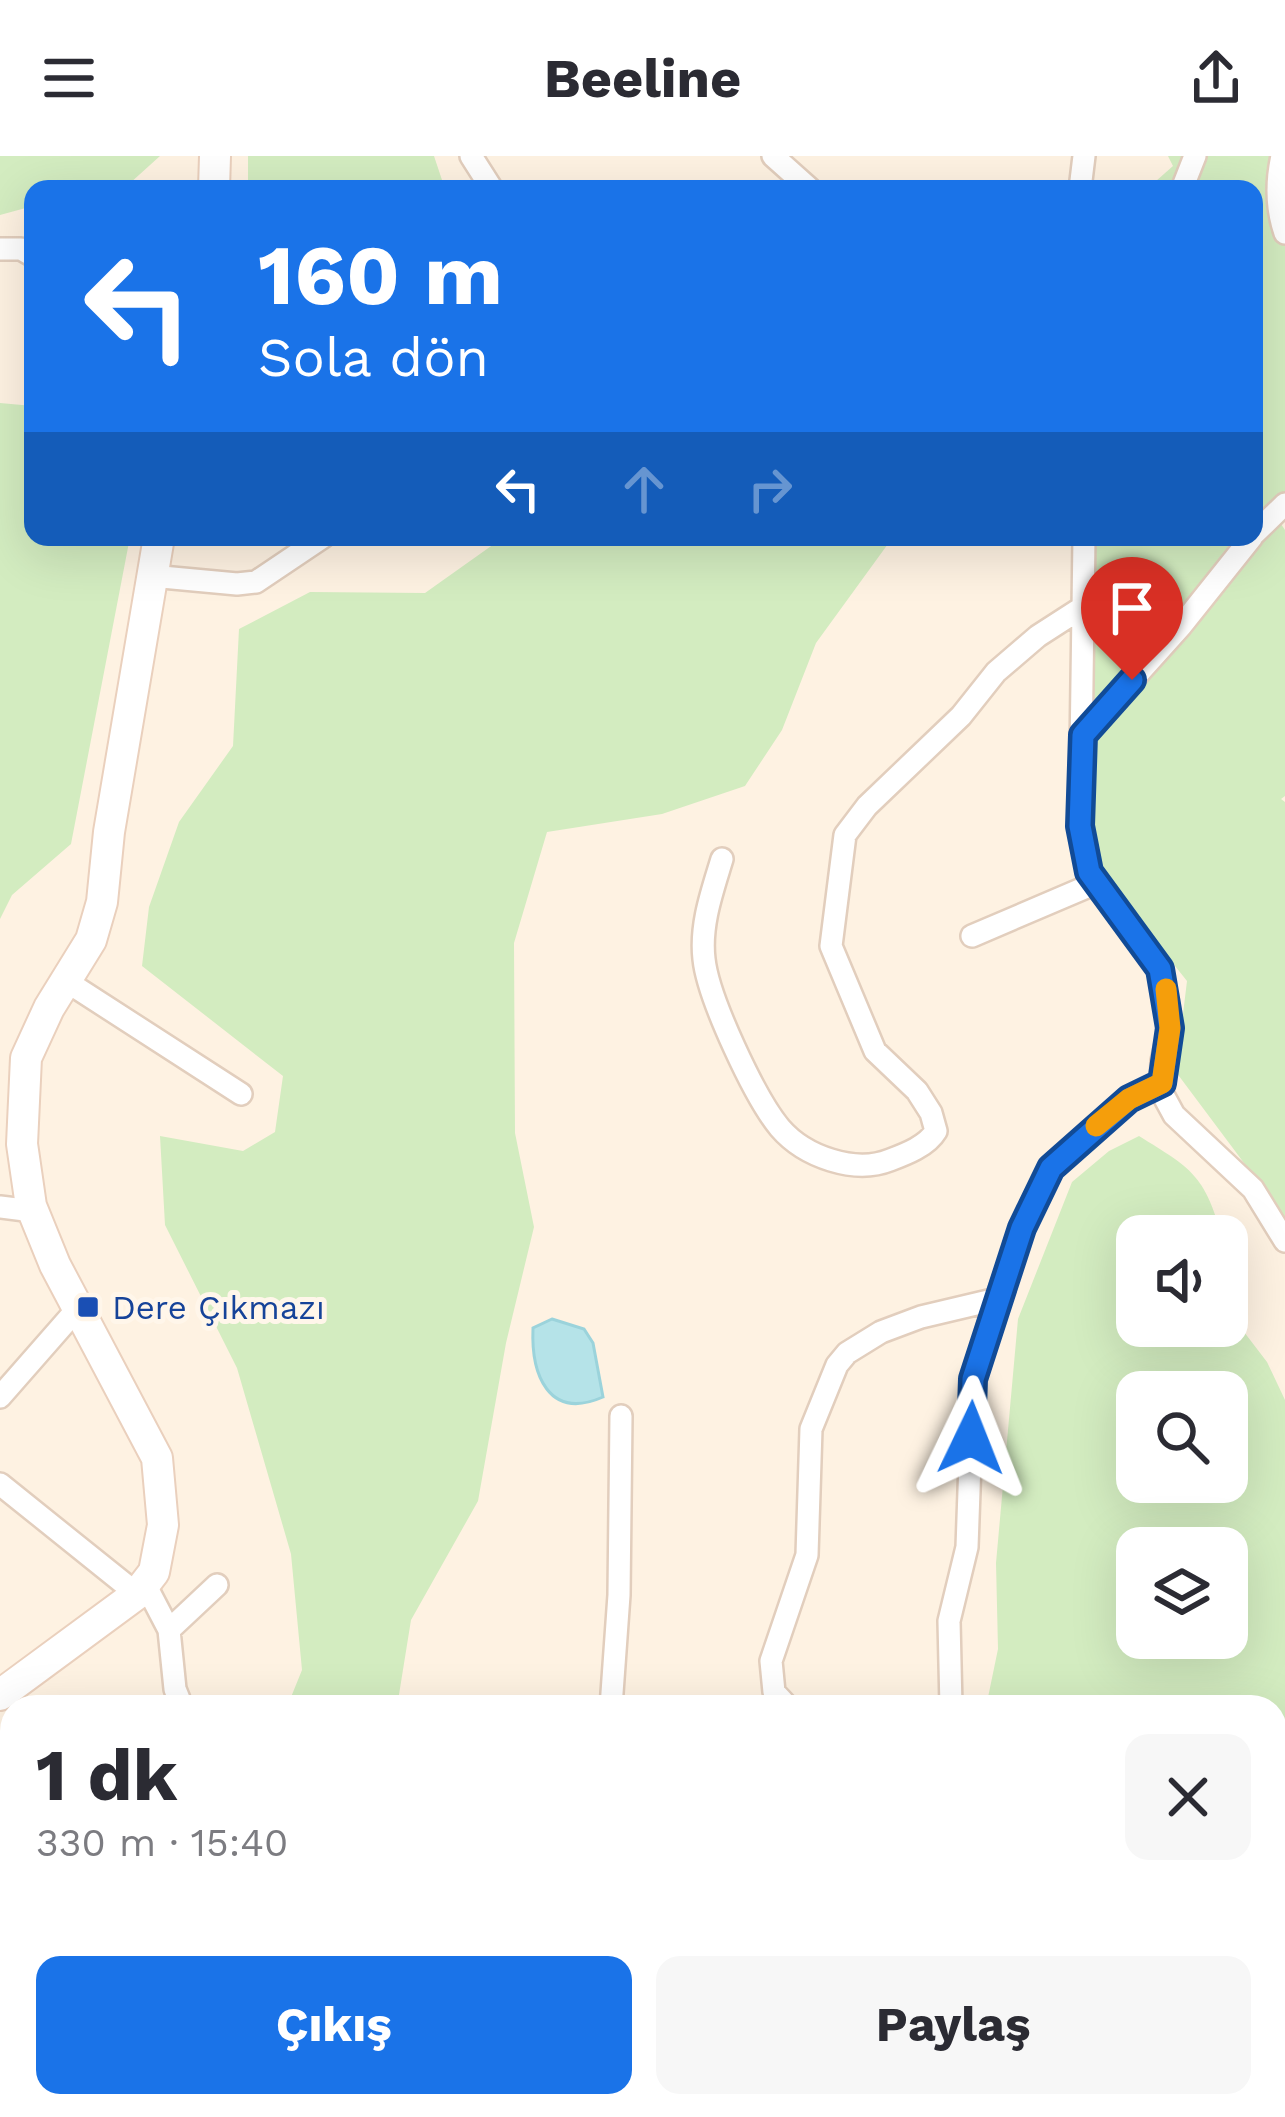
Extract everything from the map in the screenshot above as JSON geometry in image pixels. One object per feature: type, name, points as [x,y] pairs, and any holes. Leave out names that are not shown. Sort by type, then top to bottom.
[{"type":"street","points":[[772,156],[800,180]]},
{"type":"street","points":[[1282,156],[1277,180],[1285,233]]},
{"type":"street","points":[[1263,526],[1285,505]]},
{"type":"street","points":[[0,1695],[141,1589],[154,1572],[163,1525],[157,1458],[33,1211],[22,1144],[26,1058],[91,940],[102,902],[109,832],[157,546]]},
{"type":"street","points":[[151,576],[256,582],[309,546]]},
{"type":"street","points":[[1084,546],[1080,826],[1089,872],[1160,969],[1170,1028],[1161,1091],[1174,1115],[1253,1189],[1285,1241]]},
{"type":"street","points":[[1083,735],[1245,546]]},
{"type":"street","points":[[722,859],[704,932],[704,963],[731,1038],[782,1130],[841,1164],[862,1166],[886,1162],[930,1141],[936,1131],[931,1114],[917,1091],[874,1051],[831,946],[844,835],[867,806],[961,716],[996,672],[1038,636],[1083,607]]},
{"type":"street","points":[[971,936],[1096,883]]},
{"type":"street","points":[[66,981],[241,1094]]},
{"type":"street","points":[[951,1695],[950,1621],[968,1547],[973,1379],[997,1299],[1022,1228],[1051,1168],[1129,1099],[1162,1083]]},
{"type":"street","points":[[0,1207],[33,1211]]},
{"type":"street","points":[[777,1695],[771,1661],[807,1555],[811,1429],[837,1365],[880,1332],[997,1299]]},
{"type":"street","points":[[0,1397],[78,1308]]},
{"type":"street","points":[[612,1695],[619,1595],[620,1416]]},
{"type":"street","points":[[0,1484],[141,1589],[169,1630],[177,1695]]},
{"type":"street","points":[[169,1630],[217,1585]]},
{"type":"green space","points":[[0,156],[160,156],[133,180],[24,180],[24,208],[0,215]]},
{"type":"green space","points":[[248,156],[434,156],[442,180],[248,180]]},
{"type":"green space","points":[[1168,156],[1285,156],[1285,500],[1271,509],[1285,530],[1285,796],[1281,799],[1285,802],[1285,1218],[1176,1072],[1187,981],[1092,862],[1090,546],[1263,546],[1263,180],[1157,180],[1173,166]]},
{"type":"green space","points":[[0,403],[24,405],[24,546],[128,546],[71,844],[12,895],[0,919]]},
{"type":"green space","points":[[491,546],[886,546],[816,643],[782,730],[745,786],[662,814],[547,832],[514,943],[515,1133],[534,1227],[506,1343],[478,1501],[411,1620],[399,1695],[292,1695],[302,1670],[291,1554],[237,1368],[165,1225],[160,1136],[243,1151],[275,1132],[283,1076],[142,966],[149,907],[179,822],[233,746],[239,629],[310,592],[425,593]]},
{"type":"green space","points":[[1139,1136],[1194,1175],[1215,1215],[1116,1215],[1116,1347],[1248,1347],[1248,1337],[1267,1362],[1285,1400],[1285,1695],[988,1695],[998,1649],[996,1563],[1018,1319],[1072,1182],[1109,1151]]},
{"type":"water","points":[[552,1319],[584,1329],[593,1343],[603,1397],[569,1403],[547,1389],[535,1362],[533,1328]]},
{"type":"slow traffic","points":[[1096,1126],[1129,1099],[1162,1083],[1170,1028],[1166,989]]},
{"type":"place","name":"Dere Çıkmazı","points":[[88,1307]]},
{"type":"route","points":[[971,1438],[973,1379],[995,1304],[1022,1228],[1051,1168],[1129,1099],[1162,1083],[1170,1028],[1160,969],[1089,872],[1080,826],[1083,735],[1132,680]]}]
